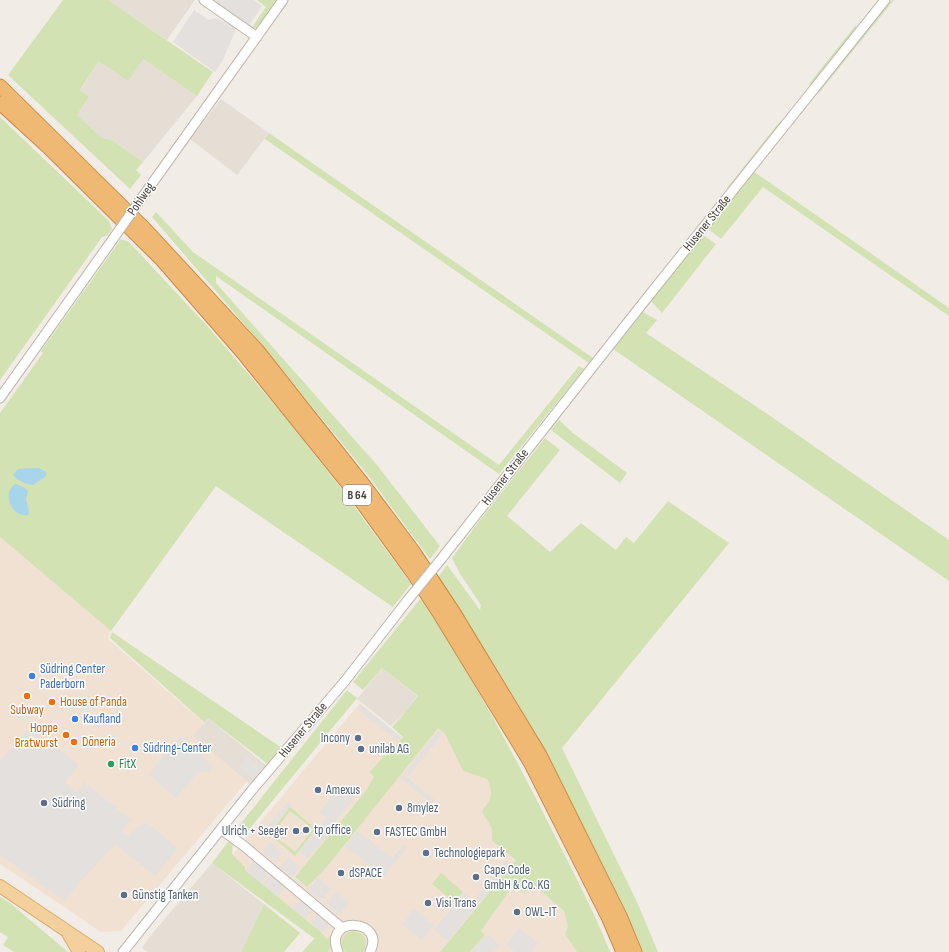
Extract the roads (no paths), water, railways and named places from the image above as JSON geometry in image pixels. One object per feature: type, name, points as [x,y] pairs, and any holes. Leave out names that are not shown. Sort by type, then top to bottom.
[{"type":"highway","name":"B 64","points":[[0,86],[143,227],[257,350],[363,484],[413,551],[454,613],[540,755],[621,918],[635,952]]},
{"type":"highway","name":"B 64","points":[[0,103],[48,147],[162,260],[243,353],[353,490],[413,573],[441,616],[530,762],[609,919],[623,952]]},
{"type":"main road","points":[[0,886],[98,952]]},
{"type":"main road","points":[[68,932],[79,952]]},
{"type":"street","points":[[204,0],[257,37]]},
{"type":"street","name":"Pohlweg","points":[[0,398],[283,0]]},
{"type":"street","name":"Husener Straße","points":[[123,952],[144,924],[222,830],[252,790],[345,681],[643,303],[885,0]]},
{"type":"street","points":[[222,830],[244,846],[342,928]]},
{"type":"street","points":[[338,952],[336,947],[336,937],[342,928],[352,925],[363,927],[367,930],[372,940],[372,948],[370,952]]},
{"type":"water","points":[[39,468],[46,472],[46,476],[33,485],[17,479],[13,475],[18,469]]},
{"type":"water","points":[[16,484],[28,491],[26,499],[29,511],[28,515],[22,515],[17,512],[10,503],[9,492]]},
{"type":"place","name":"Südring Center Paderborn","points":[[32,676]]},
{"type":"place","name":"Subway","points":[[27,696]]},
{"type":"place","name":"House of Panda","points":[[52,702]]},
{"type":"place","name":"Kaufland","points":[[75,719]]},
{"type":"place","name":"Hoppe Bratwurst","points":[[66,735]]},
{"type":"place","name":"Incony","points":[[358,738]]},
{"type":"place","name":"Döneria","points":[[74,742]]},
{"type":"place","name":"Südring-Center","points":[[135,748]]},
{"type":"place","name":"unilab AG","points":[[361,749]]},
{"type":"place","name":"FitX","points":[[111,764]]},
{"type":"place","name":"Amexus","points":[[318,790]]},
{"type":"place","name":"Südring","points":[[44,803]]},
{"type":"place","name":"8mylez","points":[[399,808]]},
{"type":"place","name":"tp office","points":[[306,830]]},
{"type":"place","name":"Ulrich + Seeger","points":[[296,831]]},
{"type":"place","name":"FASTEC GmbH","points":[[377,832]]},
{"type":"place","name":"Technologiepark","points":[[426,853]]},
{"type":"place","name":"dSPACE","points":[[341,873]]},
{"type":"place","name":"Cape Code GmbH & Co. KG","points":[[476,877]]},
{"type":"place","name":"Günstig Tanken","points":[[124,895]]},
{"type":"place","name":"Visi Trans","points":[[428,903]]},
{"type":"place","name":"OWL-IT","points":[[517,912]]}]
